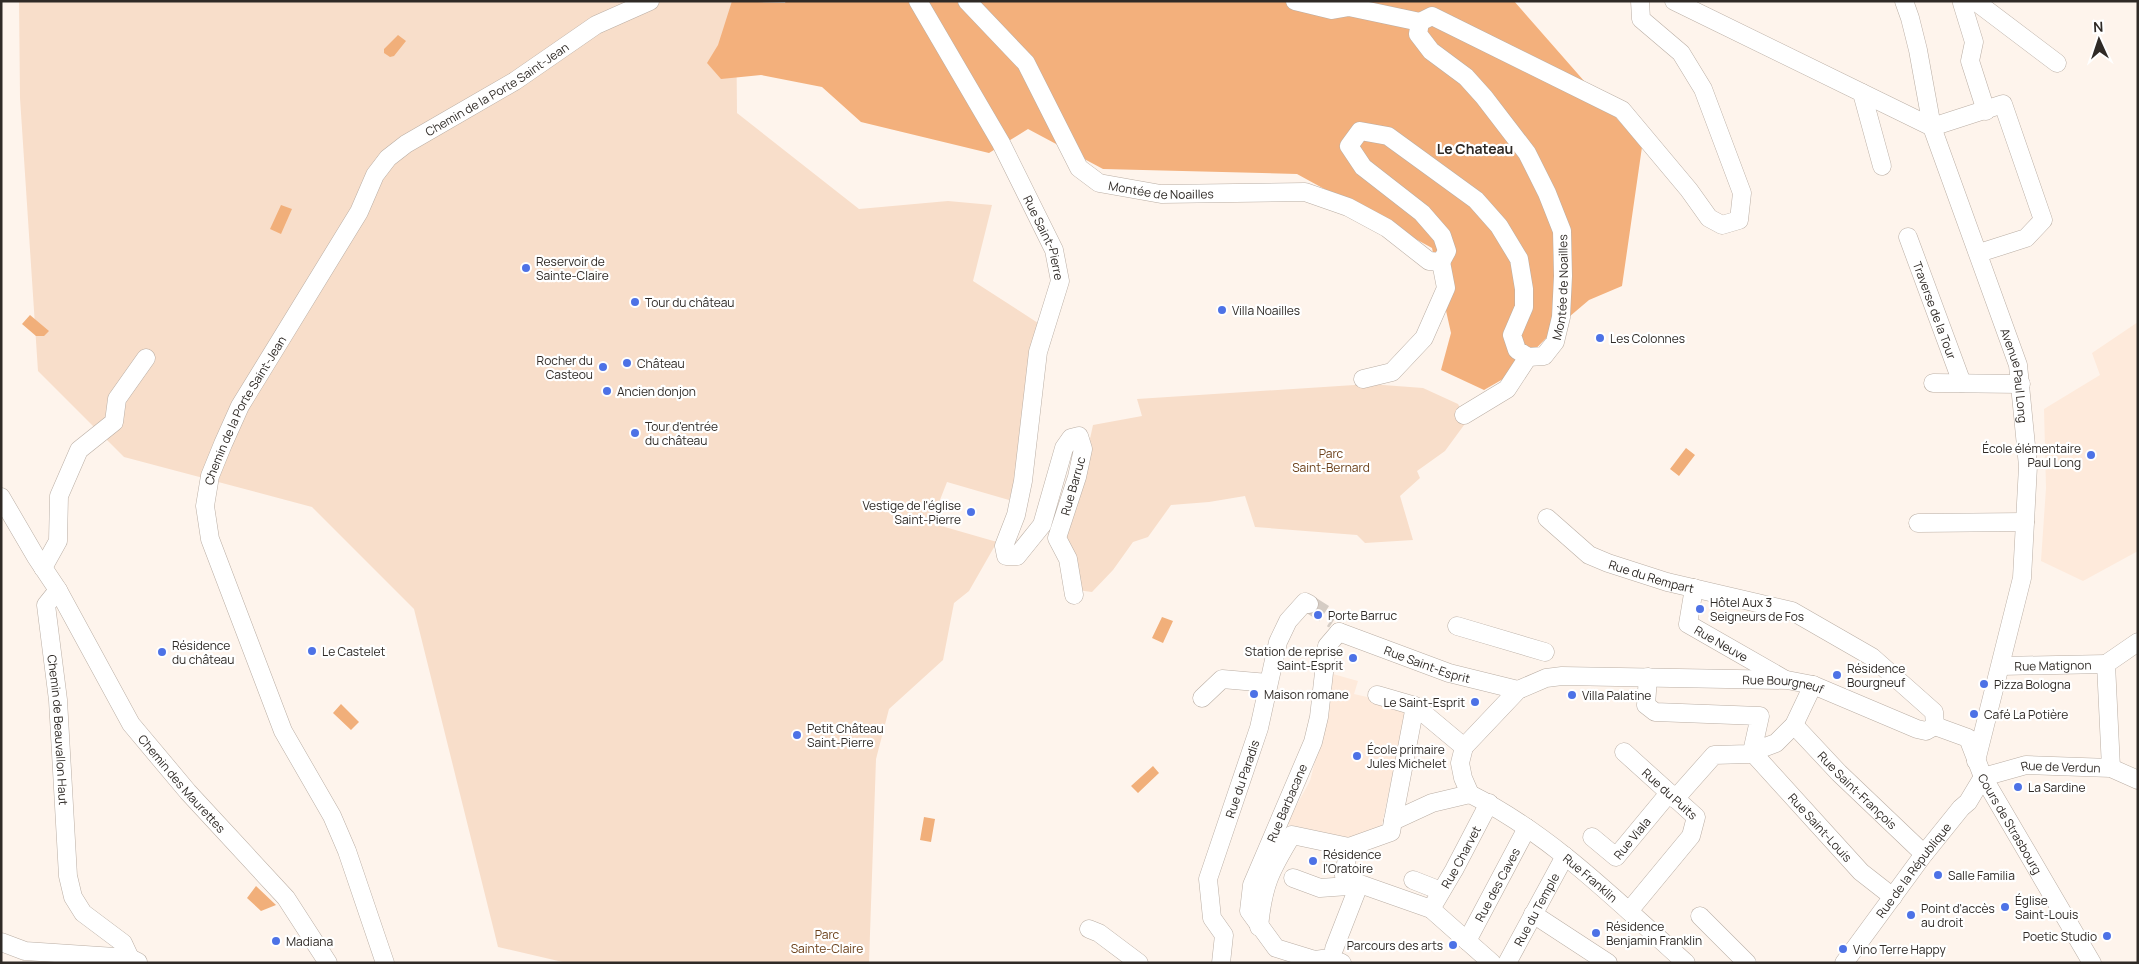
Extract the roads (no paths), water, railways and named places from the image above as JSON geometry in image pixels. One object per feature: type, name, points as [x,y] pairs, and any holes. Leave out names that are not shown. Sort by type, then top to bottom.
[{"type":"street","name":"Chemin de la Porte Saint-Jean","points":[[385,963],[347,851],[332,816],[283,731],[210,539],[205,506],[210,476],[240,406],[359,212],[375,175],[388,158],[406,144],[515,81],[596,25],[650,1]]},
{"type":"street","name":"Rue Saint-Pierre","points":[[918,1],[1002,143],[1054,250],[1060,280],[1038,352],[1023,481],[1016,515],[1004,546],[1006,556]]},
{"type":"street","name":"Montée de Noailles","points":[[967,1],[1026,63],[1079,168],[1099,183],[1161,194],[1306,192],[1348,207],[1387,228],[1429,261],[1441,262]]},
{"type":"street","points":[[1295,1],[1332,10],[1349,7],[1420,22],[1432,16],[1454,25],[1622,110],[1690,190],[1709,218],[1722,224],[1740,220],[1742,193],[1703,88],[1681,54],[1641,19],[1640,1]]},
{"type":"street","points":[[1674,1],[1932,127],[2003,104],[2043,220],[2026,238],[1979,253]]},
{"type":"street","name":"Avenue Paul Long","points":[[1904,1],[1918,50],[1932,127],[2018,365],[2021,384],[2028,466],[2022,578],[1976,761]]},
{"type":"street","points":[[1974,2],[1974,42],[1970,61],[1986,110]]},
{"type":"street","points":[[1974,2],[2057,63]]},
{"type":"street","name":"Montée de Noailles","points":[[1420,22],[1418,34],[1431,51],[1466,77],[1527,153],[1547,193],[1562,231],[1563,276],[1561,317],[1555,342],[1544,356],[1528,357]]},
{"type":"street","points":[[1862,93],[1882,166]]},
{"type":"street","points":[[1363,380],[1392,372],[1424,338],[1446,288],[1441,262],[1447,251],[1442,236],[1422,213],[1363,166],[1349,146],[1360,131],[1388,136],[1476,200],[1499,226],[1519,259],[1524,289],[1524,307],[1512,334],[1516,350],[1528,357],[1506,389],[1464,415]]},
{"type":"street","name":"Traverse de la Tour","points":[[1908,237],[1962,383]]},
{"type":"street","points":[[43,568],[58,541],[59,496],[79,450],[114,422],[117,399],[146,358]]},
{"type":"street","points":[[1933,383],[2021,384]]},
{"type":"street","name":"Rue Barruc","points":[[1006,556],[1018,556],[1042,525],[1064,448],[1071,438],[1079,436],[1084,449],[1057,538],[1068,559],[1074,595]]},
{"type":"street","points":[[1,497],[58,590]]},
{"type":"street","name":"Rue du Rempart","points":[[1548,518],[1589,555],[1608,563],[1667,582],[1792,611],[1872,657],[1934,712],[1935,726]]},
{"type":"street","points":[[1918,523],[2025,522]]},
{"type":"street","name":"Rue Neuve","points":[[1694,588],[1688,624],[1787,680]]},
{"type":"street","name":"Chemin de Beauvallon Haut","points":[[58,590],[46,605],[58,700],[68,876],[73,896],[83,913],[123,943],[135,960]]},
{"type":"street","name":"Chemin des Maurettes","points":[[58,590],[130,724],[188,792],[286,898],[328,963]]},
{"type":"street","name":"Rue du Paradis","points":[[1221,963],[1224,935],[1212,918],[1208,878],[1259,728],[1278,642],[1288,621],[1305,602],[1309,604]]},
{"type":"street","name":"Rue Saint-Esprit","points":[[1336,626],[1449,673],[1518,690]]},
{"type":"street","name":"Rue Barbacane","points":[[1288,958],[1276,948],[1249,912],[1252,885],[1313,742],[1319,717],[1327,646],[1336,626]]},
{"type":"street","points":[[1458,626],[1546,652]]},
{"type":"street","points":[[2111,768],[2106,664],[2138,642]]},
{"type":"street","name":"Rue Matignon","points":[[2001,666],[2106,664]]},
{"type":"street","name":"Rue Bourgneuf","points":[[1518,690],[1546,678],[1562,676],[1787,680],[1813,685],[1917,729],[1926,731],[1935,726],[1968,738],[1976,761]]},
{"type":"street","points":[[1648,677],[1646,705],[1655,712],[1721,713],[1760,716],[1752,752]]},
{"type":"street","points":[[1202,698],[1222,679],[1268,683]]},
{"type":"street","name":"Rue Viala","points":[[1592,837],[1616,857],[1672,796],[1714,755],[1748,754],[1776,743],[1794,725],[1813,685]]},
{"type":"street","points":[[1393,821],[1432,803],[1470,794],[1463,778],[1460,763],[1464,747],[1518,690]]},
{"type":"street","points":[[1377,695],[1416,706],[1464,747]]},
{"type":"street","points":[[1259,927],[1262,894],[1268,878],[1292,835],[1349,847],[1391,832],[1416,706]]},
{"type":"street","name":"Rue Saint-François","points":[[1794,725],[1839,773],[1924,854]]},
{"type":"street","name":"Rue du Puits","points":[[1624,752],[1696,817],[1691,836],[1629,911]]},
{"type":"street","name":"Rue Saint-Louis","points":[[1752,752],[1861,872],[1893,897]]},
{"type":"street","name":"Cours de Strasbourg","points":[[1976,761],[1983,777],[2092,963]]},
{"type":"street","name":"Rue de Verdun","points":[[1983,777],[2026,765],[2111,768],[2138,780]]},
{"type":"street","name":"Rue de la République","points":[[1844,963],[1924,854],[1968,802],[1983,777]]},
{"type":"street","name":"Rue Franklin","points":[[1470,794],[1489,803],[1527,828],[1564,856],[1629,911],[1686,963]]},
{"type":"street","name":"Rue Charvet","points":[[1431,909],[1489,803]]},
{"type":"street","name":"Rue des Caves","points":[[1467,941],[1527,828]]},
{"type":"street","points":[[1349,847],[1344,875],[1355,885],[1431,909],[1492,963]]},
{"type":"street","name":"Rue du Temple","points":[[1507,963],[1564,856]]},
{"type":"street","points":[[1293,878],[1320,888],[1355,885]]},
{"type":"street","points":[[1413,880],[1441,891]]},
{"type":"street","points":[[1288,958],[1315,960],[1338,956],[1355,885]]},
{"type":"street","points":[[1533,914],[1608,963]]},
{"type":"street","points":[[1700,916],[1747,963]]},
{"type":"street","points":[[1089,929],[1098,933],[1140,963]]},
{"type":"street","points":[[1,942],[28,957],[135,960]]},
{"type":"tunnel","points":[[1309,604],[1334,620]]},
{"type":"place","name":"Reservoir de Sainte-Claire","points":[[526,268]]},
{"type":"place","name":"Tour du château","points":[[635,302]]},
{"type":"place","name":"Villa Noailles","points":[[1222,310]]},
{"type":"place","name":"Les Colonnes","points":[[1600,338]]},
{"type":"place","name":"Château","points":[[627,363]]},
{"type":"place","name":"Rocher du Casteou","points":[[603,367]]},
{"type":"place","name":"Ancien donjon","points":[[607,391]]},
{"type":"place","name":"Tour d'entrée du château","points":[[635,433]]},
{"type":"place","name":"École élémentaire Paul Long","points":[[2091,455]]},
{"type":"place","name":"Vestige de l'église Saint-Pierre","points":[[971,512]]},
{"type":"place","name":"Hôtel Aux 3 Seigneurs de Fos","points":[[1700,609]]},
{"type":"place","name":"Porte Barruc","points":[[1318,615]]},
{"type":"place","name":"Le Castelet","points":[[312,651]]},
{"type":"place","name":"Résidence du château","points":[[162,652]]},
{"type":"place","name":"Station de reprise Saint-Esprit","points":[[1353,658]]},
{"type":"place","name":"Résidence Bourgneuf","points":[[1837,675]]},
{"type":"place","name":"Pizza Bologna","points":[[1984,684]]},
{"type":"place","name":"Maison romane","points":[[1254,694]]},
{"type":"place","name":"Villa Palatine","points":[[1572,695]]},
{"type":"place","name":"Le Saint-Esprit","points":[[1475,702]]},
{"type":"place","name":"Café La Potière","points":[[1974,714]]},
{"type":"place","name":"Petit Château Saint-Pierre","points":[[797,735]]},
{"type":"place","name":"École primaire Jules Michelet","points":[[1357,756]]},
{"type":"place","name":"La Sardine","points":[[2018,787]]},
{"type":"place","name":"Résidence l'Oratoire","points":[[1313,861]]},
{"type":"place","name":"Salle Familia","points":[[1938,875]]},
{"type":"place","name":"Église Saint-Louis","points":[[2005,907]]},
{"type":"place","name":"Point d'accès au droit","points":[[1911,915]]},
{"type":"place","name":"Résidence Benjamin Franklin","points":[[1596,933]]},
{"type":"place","name":"Poetic Studio","points":[[2107,936]]},
{"type":"place","name":"Madiana","points":[[276,941]]},
{"type":"place","name":"Parcours des arts","points":[[1453,945]]},
{"type":"place","name":"Vino Terre Happy","points":[[1843,949]]},
{"type":"district","name":"Le Chateau","points":[[1475,148]]},
{"type":"park label","name":"Parc Saint-Bernard","points":[[1331,460]]},
{"type":"park label","name":"Parc Sainte-Claire","points":[[827,941]]}]
